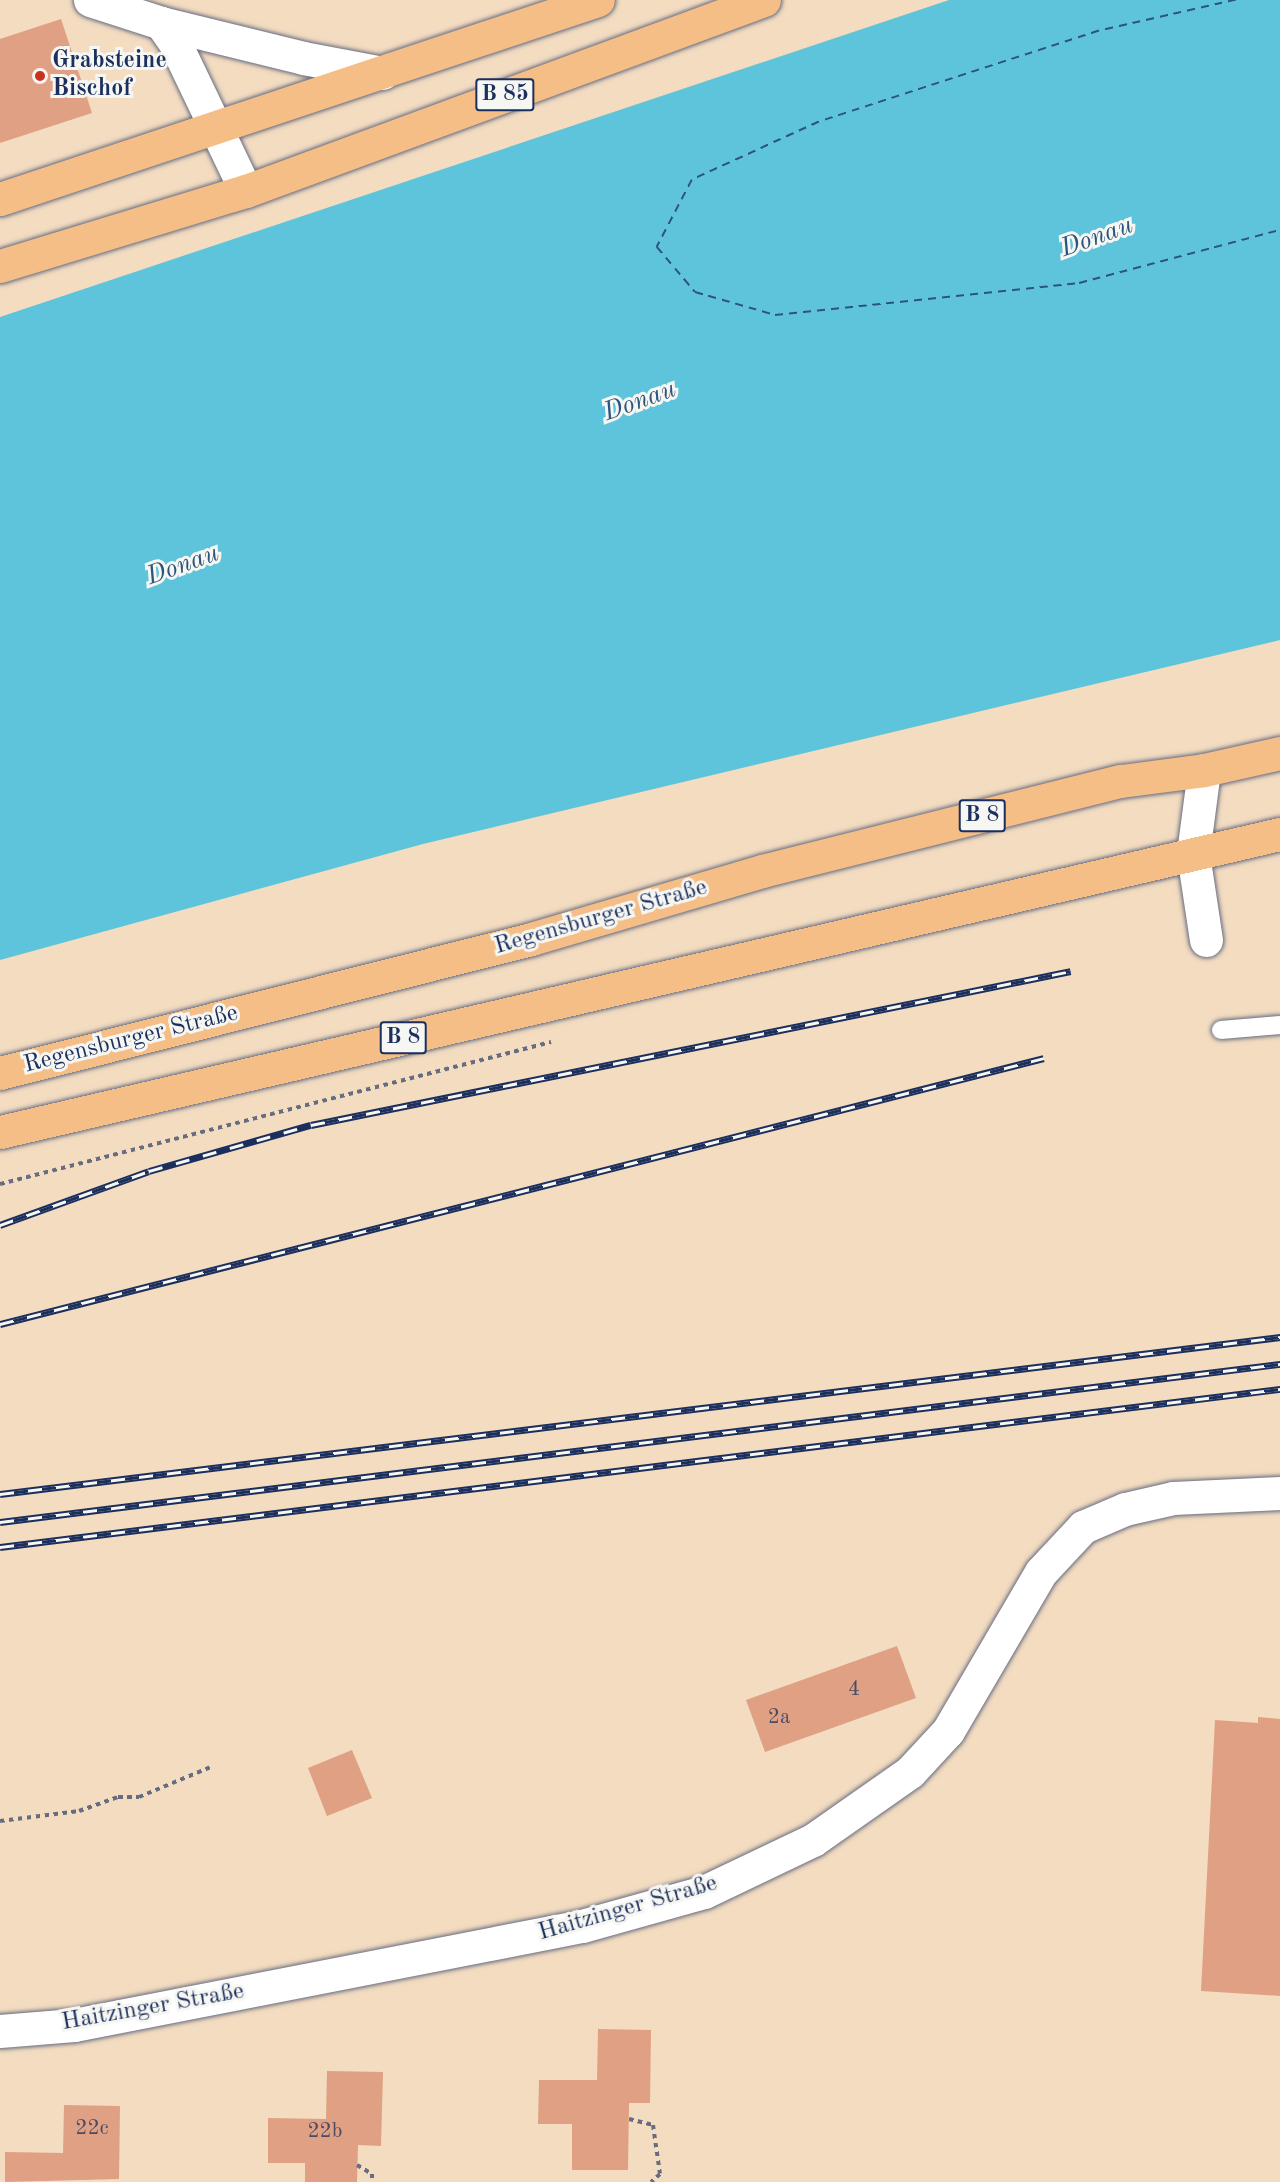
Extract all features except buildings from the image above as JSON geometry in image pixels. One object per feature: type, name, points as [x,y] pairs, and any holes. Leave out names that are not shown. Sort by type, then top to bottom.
[{"type":"main road","name":"B 85","points":[[0,200],[215,126],[383,73],[598,0]]},
{"type":"main road","name":"B 85","points":[[0,266],[246,191],[764,0]]},
{"type":"main road","name":"Regensburger Straße","points":[[0,1073],[531,939],[762,871],[1121,781],[1204,770],[1280,753]]},
{"type":"main road","name":"B 8","points":[[0,1132],[1280,834]]},
{"type":"street","points":[[90,0],[161,23],[303,58],[383,73]]},
{"type":"street","points":[[161,23],[246,191]]},
{"type":"street","points":[[1204,770],[1192,854],[1206,940]]},
{"type":"street","name":"Haitzinger Straße","points":[[0,2031],[74,2025],[582,1926],[704,1892],[813,1840],[910,1772],[948,1731],[1041,1572],[1083,1527],[1125,1509],[1173,1498],[1280,1493]]},
{"type":"lane","points":[[1221,1030],[1280,1025]]},
{"type":"path","points":[[0,1821],[79,1811],[118,1797],[139,1797],[213,1766]]},
{"type":"path","points":[[629,2119],[653,2125],[660,2174],[651,2182]]},
{"type":"path","points":[[357,2165],[372,2174],[372,2182]]},
{"type":"water","name":"Donau","points":[[949,0],[1280,0],[1280,640],[423,844],[0,960],[0,317]]},
{"type":"ferry route","points":[[1236,0],[1099,31],[819,122],[692,180],[657,247],[695,292],[775,315],[1079,283],[1280,230]]},
{"type":"railway","points":[[0,1225],[149,1171],[311,1125],[1071,971]]},
{"type":"railway","points":[[0,1324],[1044,1058]]},
{"type":"railway","points":[[0,1494],[1280,1337]]},
{"type":"railway","points":[[0,1522],[1280,1364]]},
{"type":"railway","points":[[0,1547],[1280,1389]]},
{"type":"place","name":"Grabsteine Bischof","points":[[40,76]]}]
